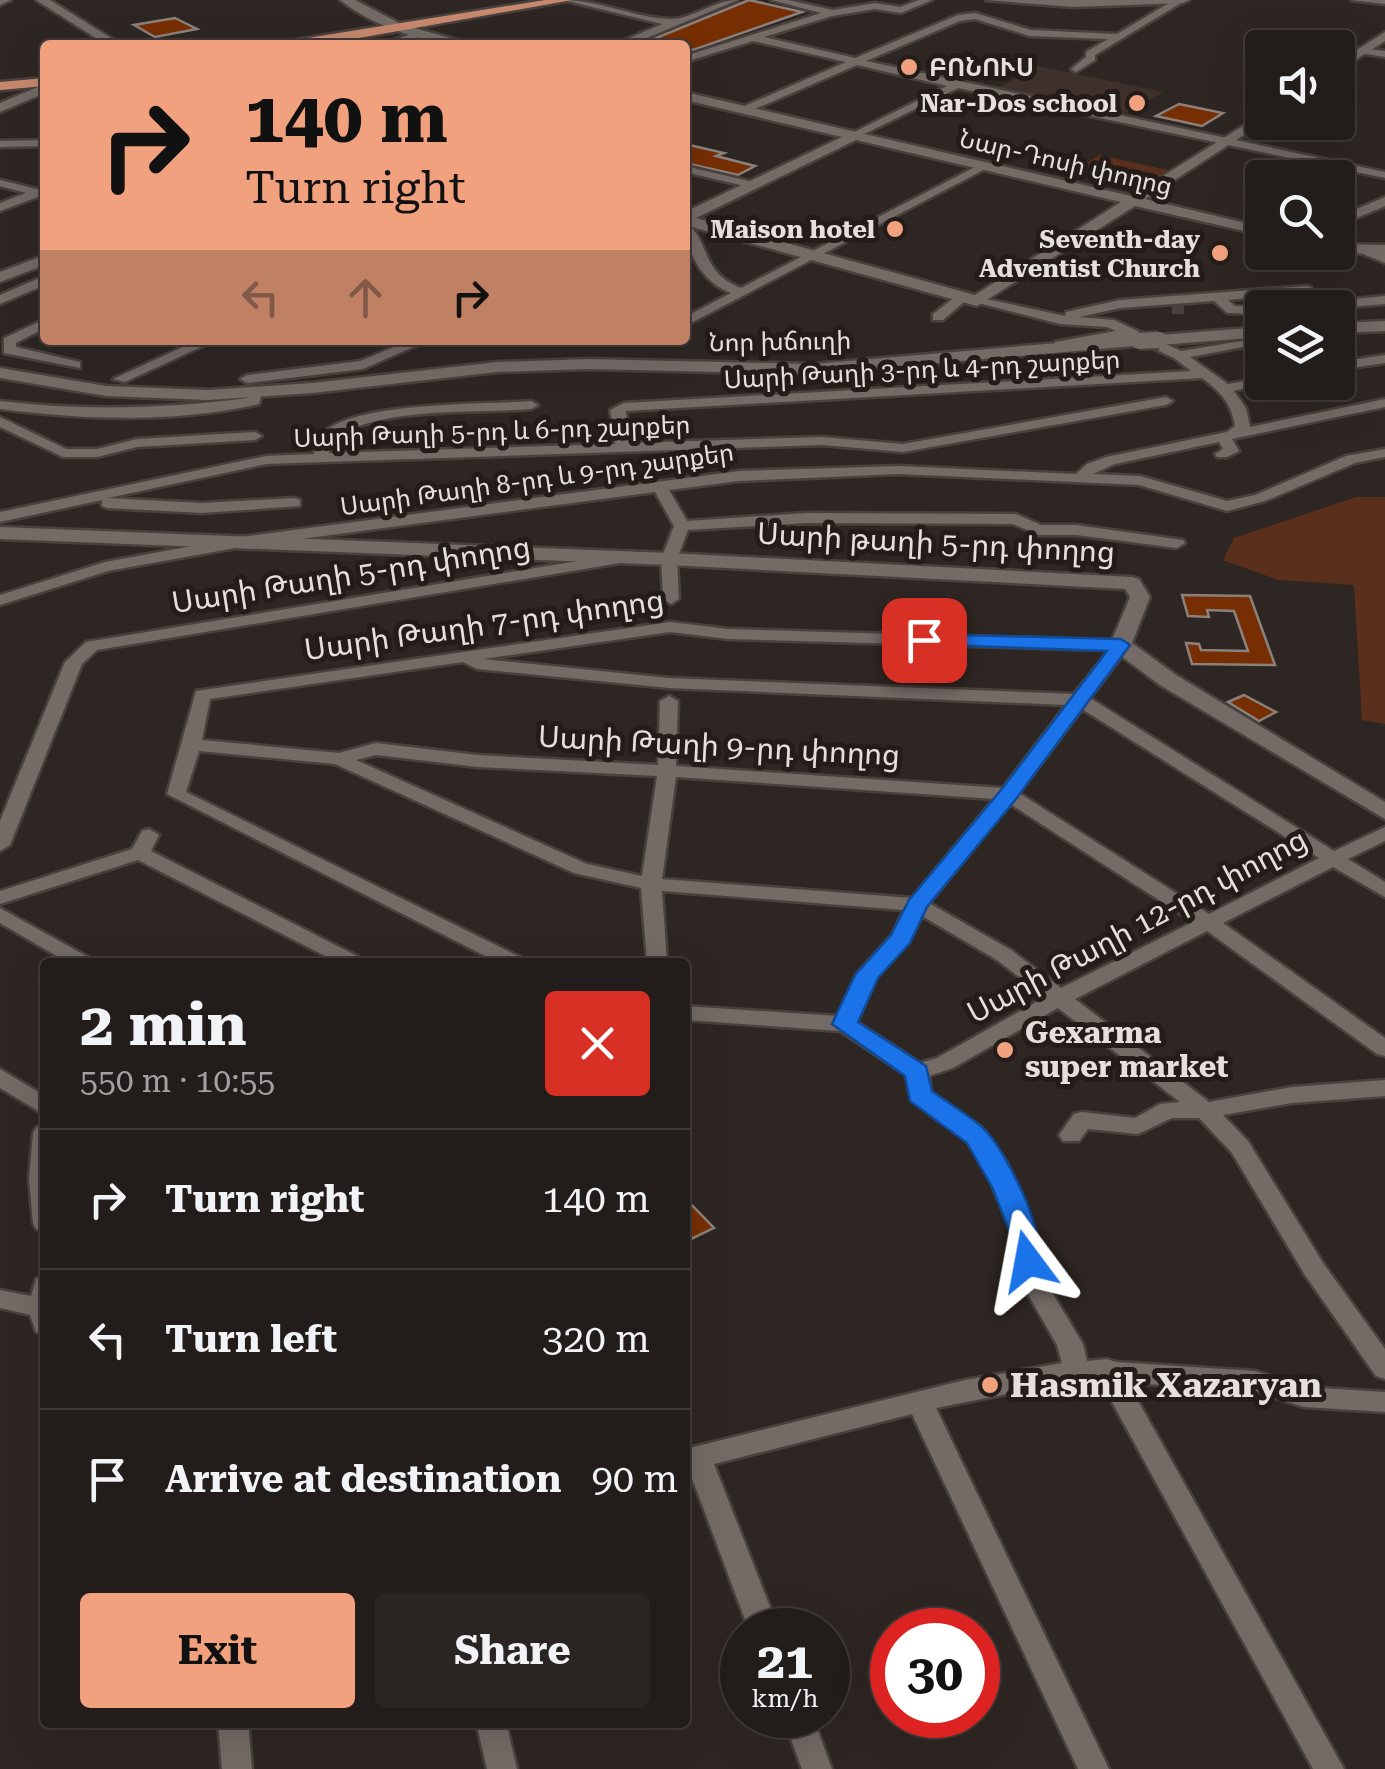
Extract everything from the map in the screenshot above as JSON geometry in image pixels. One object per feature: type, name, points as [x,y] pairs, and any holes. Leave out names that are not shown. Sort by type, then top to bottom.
[{"type":"main road","points":[[324,40],[534,0]]},
{"type":"main road","points":[[303,40],[567,0]]},
{"type":"main road","points":[[0,89],[40,85]]},
{"type":"street","points":[[42,0],[108,40]]},
{"type":"street","points":[[346,0],[395,26],[450,40]]},
{"type":"street","points":[[567,0],[674,23]]},
{"type":"street","points":[[631,40],[730,0]]},
{"type":"street","points":[[776,0],[833,12]]},
{"type":"street","points":[[690,56],[833,12],[875,6],[901,10],[926,0]]},
{"type":"street","points":[[992,0],[1073,4],[1157,0]]},
{"type":"street","points":[[1003,0],[1182,0]]},
{"type":"street","points":[[1076,69],[1091,58],[1090,54],[1182,0]]},
{"type":"street","points":[[1357,0],[1385,1]]},
{"type":"street","points":[[1376,0],[1385,1]]},
{"type":"street","points":[[744,110],[967,16],[1030,33],[1119,37]]},
{"type":"street","points":[[401,40],[422,33]]},
{"type":"street","points":[[1355,56],[1385,36]]},
{"type":"street","points":[[750,37],[956,85],[1385,175]]},
{"type":"street","points":[[1362,51],[1385,54]]},
{"type":"street","points":[[690,218],[956,85]]},
{"type":"street","points":[[0,108],[40,88]]},
{"type":"street","name":"Նար-Դոսի փողոց","points":[[690,97],[1245,227]]},
{"type":"street","points":[[938,316],[1135,201],[1245,130]]},
{"type":"street","points":[[0,144],[40,142]]},
{"type":"street","points":[[690,320],[985,166]]},
{"type":"street","points":[[690,170],[753,185]]},
{"type":"street","points":[[2,182],[40,193]]},
{"type":"street","points":[[0,207],[40,195]]},
{"type":"street","points":[[1355,214],[1385,200]]},
{"type":"street","points":[[690,222],[971,299],[1060,320],[1108,324],[1179,355],[1225,389],[1243,420],[1242,428],[1228,435],[1232,451],[1222,454]]},
{"type":"street","points":[[690,234],[697,253],[718,284],[743,293]]},
{"type":"street","points":[[1355,250],[1385,250]]},
{"type":"street","points":[[1367,251],[1385,259]]},
{"type":"street","points":[[0,279],[40,264]]},
{"type":"street","points":[[0,300],[40,283]]},
{"type":"street","points":[[1060,320],[1120,304],[1245,295]]},
{"type":"street","points":[[1217,298],[1232,310]]},
{"type":"street","points":[[1355,303],[1385,300]]},
{"type":"street","points":[[1108,324],[1120,320],[1115,316],[1138,310],[1245,310]]},
{"type":"street","points":[[40,325],[8,341],[10,350],[75,365]]},
{"type":"street","points":[[1355,327],[1385,326]]},
{"type":"street","name":"Նոր խճուղի","points":[[0,372],[134,394],[497,367],[588,364],[813,369],[1136,337],[1159,340],[1245,333]]},
{"type":"street","points":[[1179,355],[1243,343]]},
{"type":"street","points":[[120,379],[197,345]]},
{"type":"street","points":[[0,404],[56,412],[128,414],[249,402],[254,400],[251,386],[363,365],[410,345]]},
{"type":"street","points":[[1355,363],[1385,359]]},
{"type":"street","name":"Սարի Թաղի 3-րդ և 4-րդ շարքեր","points":[[623,450],[617,410],[642,405],[782,401],[1206,374]]},
{"type":"street","points":[[1225,389],[1245,385]]},
{"type":"street","name":"Սարի Թաղի 5-րդ և 6-րդ շարքեր","points":[[0,517],[233,465],[321,456],[822,442],[903,448],[1166,401]]},
{"type":"street","name":"Սարի Թաղի 8-րդ և 9-րդ շարքեր","points":[[1080,478],[1100,463],[1385,403]]},
{"type":"street","points":[[321,456],[326,436],[334,430],[388,413],[430,414],[531,405]]},
{"type":"street","points":[[0,421],[63,453],[97,453],[137,443],[255,436]]},
{"type":"street","name":"Սարի Թաղի 8-րդ և 9-րդ շարքեր","points":[[0,533],[241,542],[739,476],[899,470],[1150,483],[1230,506],[1260,498],[1358,457],[1385,453]]},
{"type":"street","points":[[659,486],[682,526]]},
{"type":"street","points":[[85,501],[202,508],[295,503]]},
{"type":"street","points":[[682,526],[807,518],[1016,520],[1038,530],[1076,530],[1177,543]]},
{"type":"street","points":[[670,599],[669,559],[682,526]]},
{"type":"street","points":[[0,600],[92,570],[241,542],[669,559]]},
{"type":"street","name":"Սարի Թաղի 5-րդ փողոց","points":[[0,845],[74,662],[92,646],[620,559]]},
{"type":"street","name":"Սարի թաղի 5-րդ փողոց","points":[[669,559],[1132,583],[1140,597],[1121,645]]},
{"type":"street","name":"Սարի Թաղի 7-րդ փողոց","points":[[192,746],[202,694],[670,627],[728,634],[1121,645]]},
{"type":"street","points":[[844,1024],[867,975],[902,938],[917,905],[1008,794],[1121,645],[1168,680],[1385,812]]},
{"type":"street","points":[[464,656],[477,664],[669,682],[1080,700],[1385,891]]},
{"type":"street","points":[[658,958],[651,884],[666,772],[669,700]]},
{"type":"street","points":[[192,746],[176,794],[505,958]]},
{"type":"street","name":"Սարի Թաղի 9-րդ փողոց","points":[[192,746],[340,759],[376,749],[478,762],[808,778],[1008,794],[1208,922],[1385,1049]]},
{"type":"street","points":[[340,759],[580,870],[651,884],[917,905],[1004,955],[1205,1110],[1240,1147],[1314,1269],[1385,1369]]},
{"type":"street","name":"Սարի Թաղի 12-րդ փողոց","points":[[917,1072],[944,1063],[1059,998],[1385,833]]},
{"type":"street","points":[[0,898],[145,844],[345,958]]},
{"type":"street","points":[[0,914],[74,958]]},
{"type":"street","points":[[690,1013],[844,1024],[917,1072],[920,1095],[971,1132],[995,1163],[1026,1238],[1032,1280],[1070,1344],[1077,1370]]},
{"type":"street","points":[[0,1076],[40,1103]]},
{"type":"street","points":[[1071,1135],[1082,1120],[1138,1126],[1168,1110],[1205,1110],[1292,1095],[1385,1088]]},
{"type":"street","points":[[0,1299],[40,1305]]},
{"type":"street","points":[[755,1608],[692,1459],[920,1402],[1077,1370],[1255,1381],[1304,1397],[1385,1402]]},
{"type":"street","points":[[1107,1370],[1329,1769]]},
{"type":"street","points":[[920,1402],[1094,1769]]},
{"type":"street","points":[[233,1728],[237,1769]]},
{"type":"street","points":[[492,1728],[502,1769]]},
{"type":"street","points":[[806,1738],[817,1769]]},
{"type":"shaded area","points":[[1038,66],[1164,92],[1119,117],[993,90]]},
{"type":"shaded area","points":[[1100,155],[1176,172],[1158,183],[1081,166]]},
{"type":"shaded area","points":[[1356,497],[1385,497],[1385,724],[1362,720],[1354,585],[1278,580],[1223,560],[1234,538]]},
{"type":"building","points":[[749,0],[802,12],[693,50],[690,40],[651,40]]},
{"type":"building","points":[[175,18],[197,29],[155,37],[134,25]]},
{"type":"building","points":[[1179,104],[1223,113],[1202,126],[1156,116]]},
{"type":"building","points":[[690,145],[755,166],[738,175],[690,164]]},
{"type":"building","points":[[1182,595],[1250,596],[1275,665],[1192,664],[1186,643],[1199,644],[1201,650],[1248,651],[1234,611],[1207,610],[1209,617],[1188,616]]},
{"type":"building","points":[[1244,695],[1276,712],[1259,721],[1228,702]]},
{"type":"building","points":[[690,1203],[714,1228],[690,1240]]},
{"type":"tunnel","points":[[1172,307],[1184,307]]},
{"type":"place","name":"ԲՈՆՈՒՍ","points":[[909,67]]},
{"type":"place","name":"Nar-Dos school","points":[[1137,103]]},
{"type":"place","name":"Maison hotel","points":[[895,229]]},
{"type":"place","name":"Seventh-day Adventist Church","points":[[1220,253]]},
{"type":"place","name":"Gexarma super market","points":[[1005,1050]]},
{"type":"place","name":"Hasmik Xazaryan","points":[[990,1385]]},
{"type":"route","points":[[924,640],[1121,645],[1008,794],[917,905],[902,938],[867,975],[844,1024],[917,1072],[920,1095],[976,1137],[995,1163],[1007,1189],[1026,1238],[1028,1261]]}]
